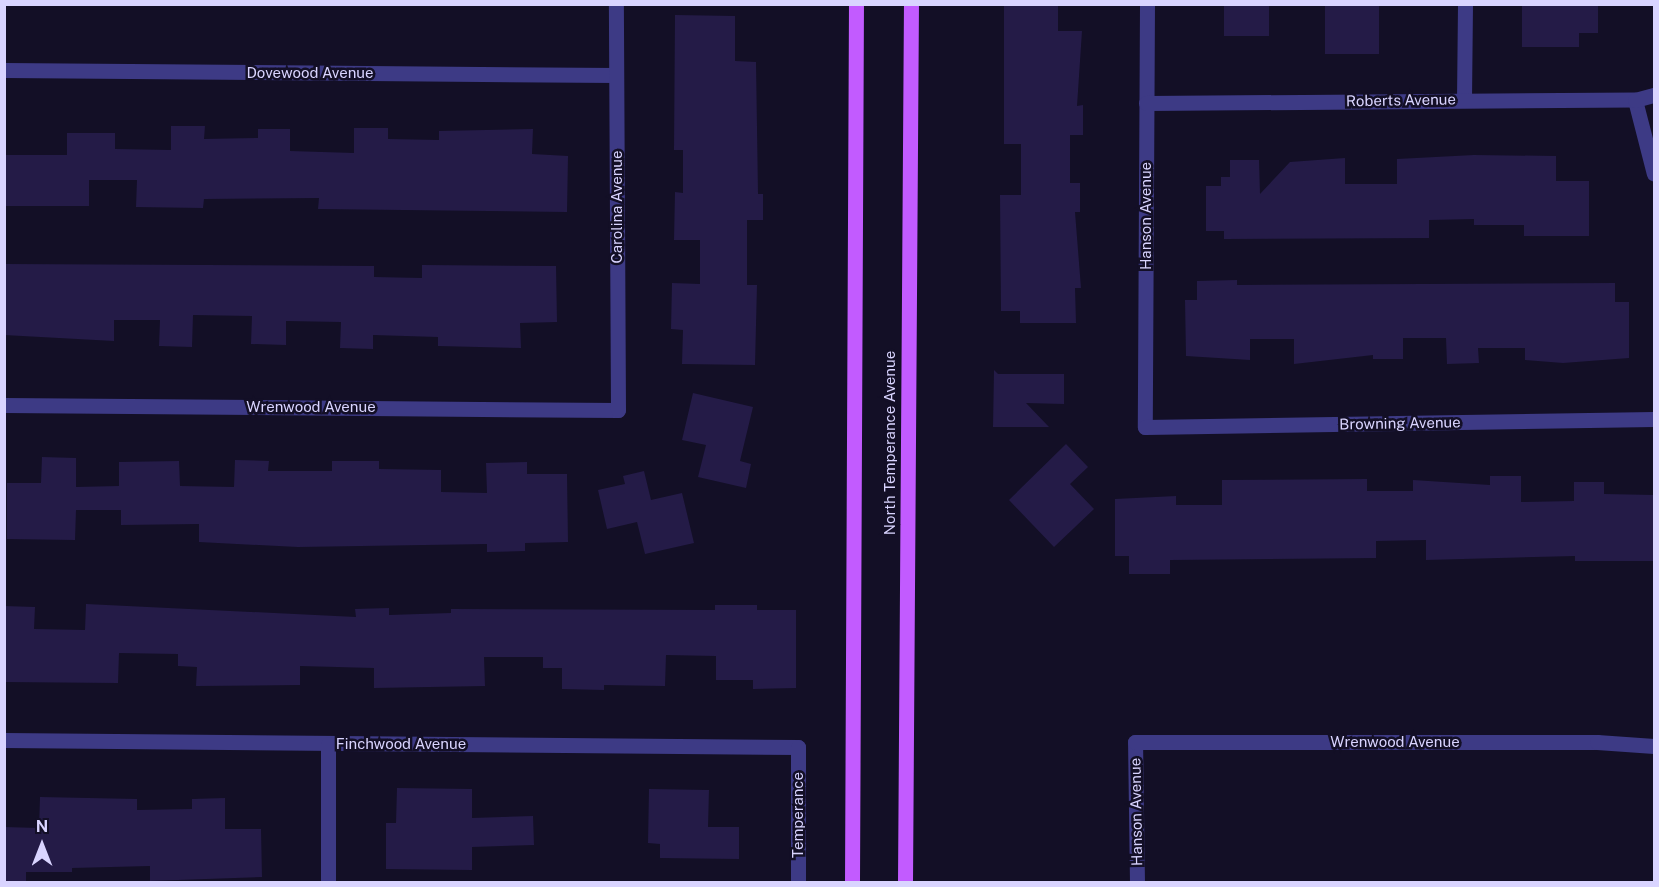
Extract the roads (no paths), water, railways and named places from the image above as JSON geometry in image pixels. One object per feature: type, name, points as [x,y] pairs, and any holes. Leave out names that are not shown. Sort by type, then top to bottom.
[{"type":"main road","points":[[852,882],[856,4]]},
{"type":"main road","name":"North Temperance Avenue","points":[[905,882],[911,4]]},
{"type":"street","name":"Carolina Avenue","points":[[616,4],[618,410]]},
{"type":"street","name":"Hanson Avenue","points":[[1145,427],[1147,4]]},
{"type":"street","points":[[1464,99],[1465,4]]},
{"type":"street","name":"Dovewood Avenue","points":[[4,70],[616,75]]},
{"type":"street","name":"Roberts Avenue","points":[[1146,103],[1464,99],[1635,100],[1654,95]]},
{"type":"street","points":[[1635,100],[1654,174]]},
{"type":"street","name":"Wrenwood Avenue","points":[[4,405],[618,410]]},
{"type":"street","name":"Browning Avenue","points":[[1145,427],[1654,419]]},
{"type":"street","name":"Finchwood Avenue","points":[[4,740],[798,747]]},
{"type":"street","name":"Hanson Avenue","points":[[1135,742],[1137,882]]},
{"type":"street","name":"Wrenwood Avenue","points":[[1135,742],[1597,742],[1654,746]]},
{"type":"street","points":[[328,744],[328,882]]},
{"type":"street","name":"Temperance","points":[[798,747],[798,882]]}]
